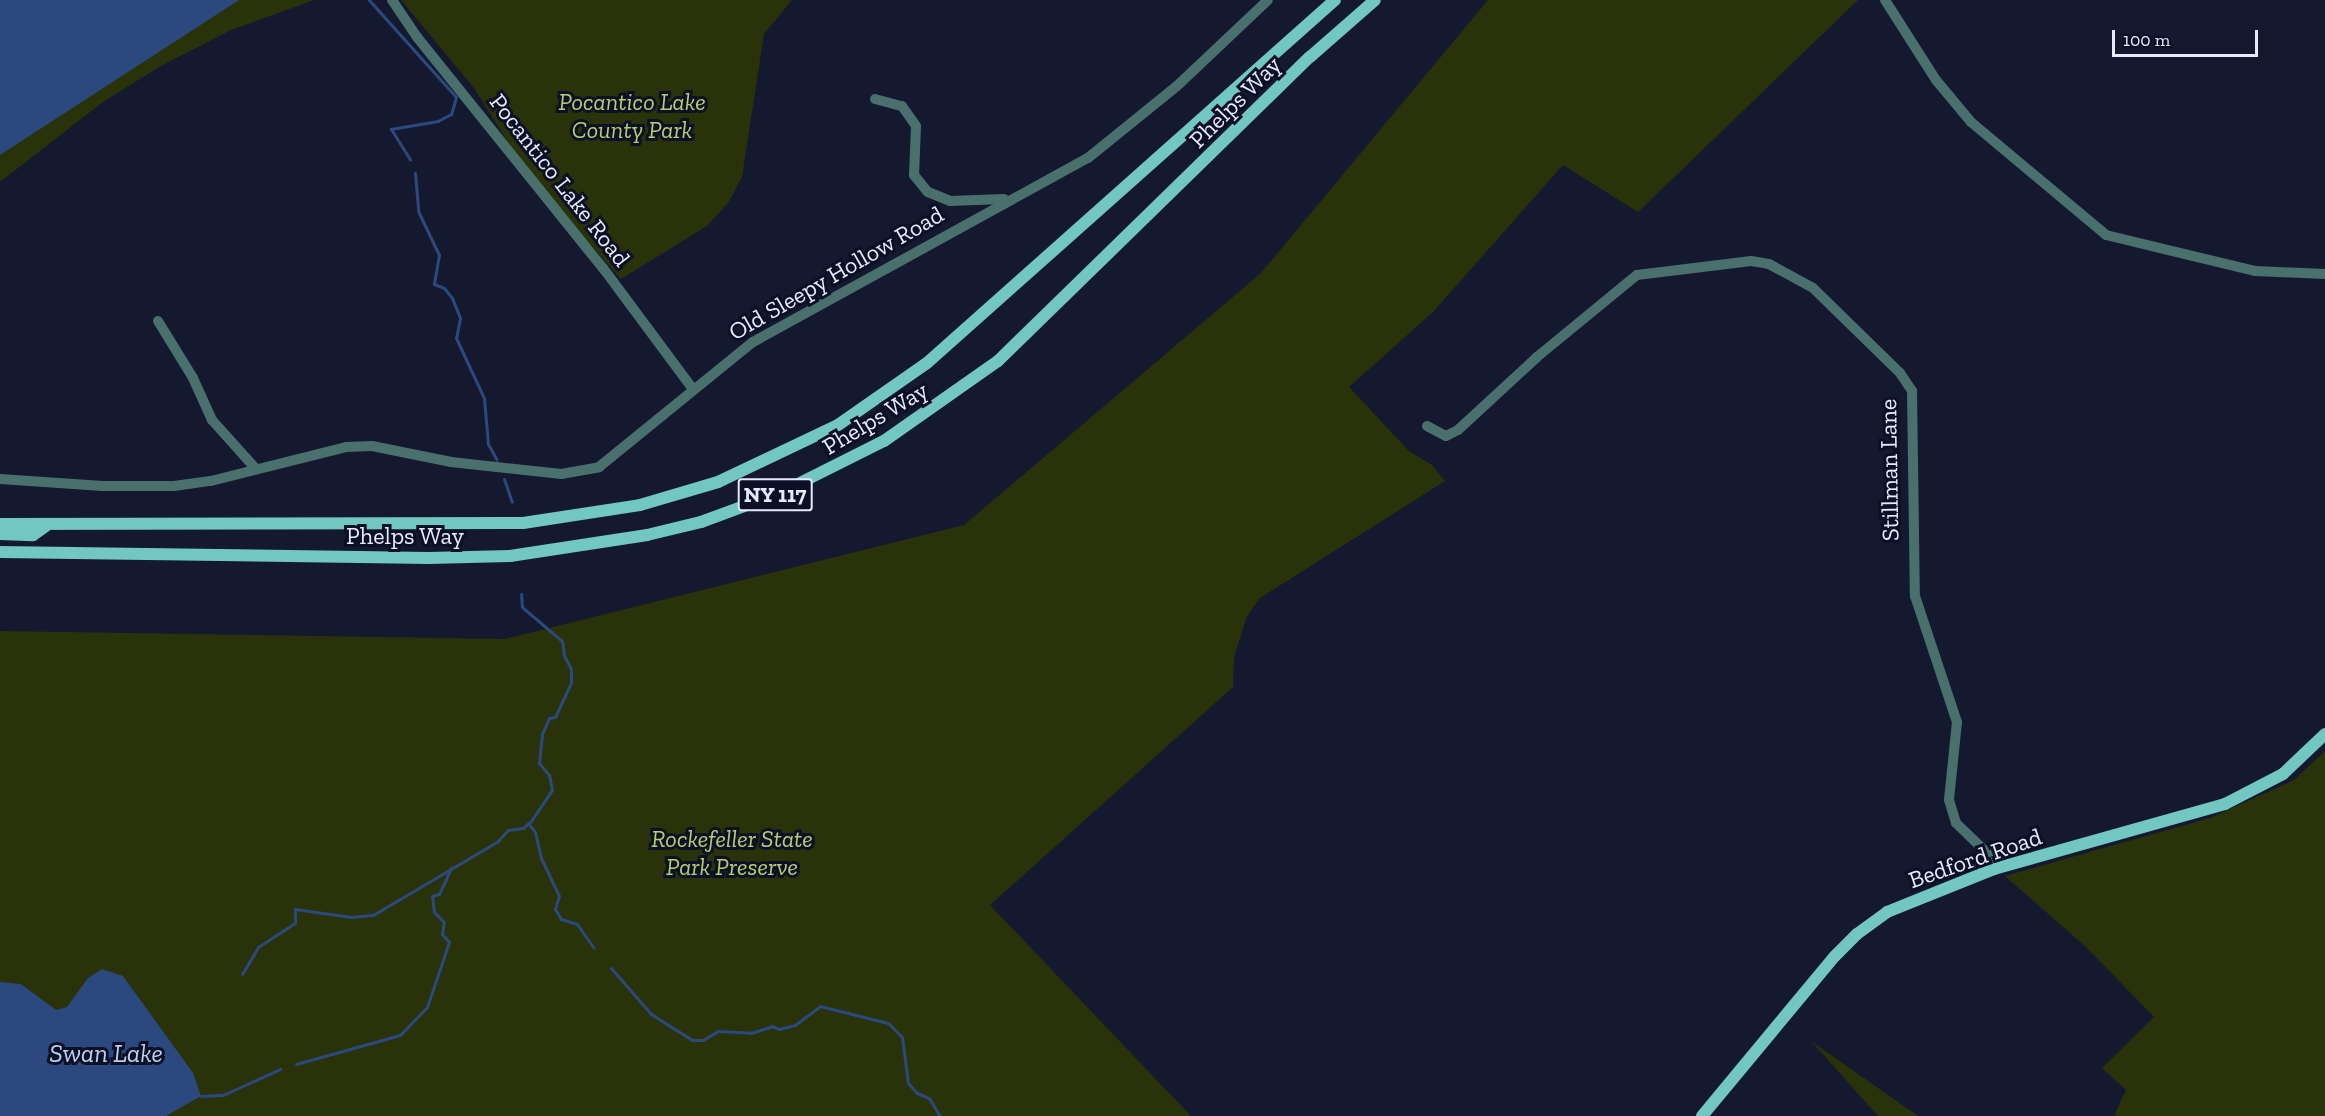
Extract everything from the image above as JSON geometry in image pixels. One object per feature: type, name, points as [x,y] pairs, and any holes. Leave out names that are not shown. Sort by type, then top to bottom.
[{"type":"main road","name":"Phelps Way","points":[[0,525],[523,523],[640,505],[743,472],[838,424],[927,363],[1335,0]]},
{"type":"main road","name":"Phelps Way","points":[[0,552],[429,558],[510,556],[594,546],[656,533],[782,492],[884,441],[998,361],[1310,57],[1375,0]]},
{"type":"main road","points":[[0,534],[33,535],[45,526]]},
{"type":"main road","name":"Bedford Road","points":[[1702,1116],[1788,1009],[1857,934],[1887,912],[1920,896],[1994,869],[2225,804],[2283,774],[2325,734]]},
{"type":"street","name":"Pocantico Lake Road","points":[[392,0],[693,389]]},
{"type":"street","name":"Old Sleepy Hollow Road","points":[[0,479],[103,486],[174,486],[256,469],[320,451],[372,447],[494,468],[583,472],[614,456],[753,342],[1008,198],[1043,184],[1088,158],[1177,86],[1268,0]]},
{"type":"street","points":[[1885,0],[1936,80],[1971,122],[2106,235],[2255,271],[2325,274]]},
{"type":"street","points":[[875,99],[902,106],[916,126],[914,176],[928,192],[951,201],[1008,198]]},
{"type":"street","name":"Stillman Lane","points":[[1427,426],[1446,435],[1458,430],[1537,357],[1637,275],[1751,261],[1769,264],[1814,288],[1900,373],[1912,391],[1914,596],[1957,722],[1949,800],[1956,823],[1990,855],[1994,869]]},
{"type":"street","points":[[158,321],[193,378],[212,420],[256,469]]},
{"type":"green space","points":[[0,0],[314,0],[231,30],[159,67],[103,102],[0,182]]},
{"type":"green space","name":"Pocantico Lake County Park","points":[[401,0],[792,0],[764,34],[742,177],[728,203],[707,226],[621,279],[529,176],[474,88]]},
{"type":"green space","name":"Rockefeller State Park Preserve","points":[[1488,0],[1858,0],[1638,212],[1563,165],[1433,312],[1349,387],[1409,451],[1432,465],[1445,481],[1260,598],[1247,616],[1234,657],[1233,687],[990,905],[1191,1116],[0,1116],[0,631],[505,639],[964,525],[1261,273]]},
{"type":"green space","points":[[2325,751],[2325,1116],[2114,1116],[2126,1090],[2102,1068],[2154,1017],[2085,946],[2005,876],[2210,818],[2294,780]]},
{"type":"green space","points":[[1811,1041],[1918,1116],[1878,1116]]},
{"type":"water","points":[[0,0],[239,0],[0,155]]},
{"type":"water","name":"Swan Lake","points":[[102,969],[123,976],[193,1073],[201,1096],[166,1116],[0,1116],[0,982],[21,984],[56,1010],[67,1007],[88,978]]},
{"type":"waterway","points":[[369,0],[456,97],[451,114],[438,121],[391,129],[410,160]]},
{"type":"waterway","points":[[415,173],[418,211],[439,255],[434,284],[444,288],[452,298],[460,318],[456,338],[484,398],[488,444],[497,460]]},
{"type":"waterway","points":[[504,479],[512,502]]},
{"type":"waterway","points":[[242,974],[258,947],[295,923],[295,909],[351,917],[373,915],[498,841],[508,830],[523,828],[531,821],[552,790],[549,775],[539,763],[542,734],[549,718],[555,717],[571,683],[571,669],[564,655],[562,641],[522,607],[521,594]]},
{"type":"waterway","points":[[528,823],[535,832],[541,858],[559,896],[555,909],[561,919],[577,924],[594,948]]},
{"type":"waterway","points":[[296,1064],[400,1035],[427,1007],[449,942],[442,934],[444,922],[434,912],[432,896],[439,894],[451,868]]},
{"type":"waterway","points":[[611,968],[651,1014],[692,1040],[703,1040],[718,1031],[751,1033],[772,1026],[779,1029],[795,1025],[820,1006],[888,1023],[902,1037],[908,1083],[917,1093],[929,1098],[940,1116]]},
{"type":"waterway","points":[[201,1096],[223,1095],[280,1069]]}]
